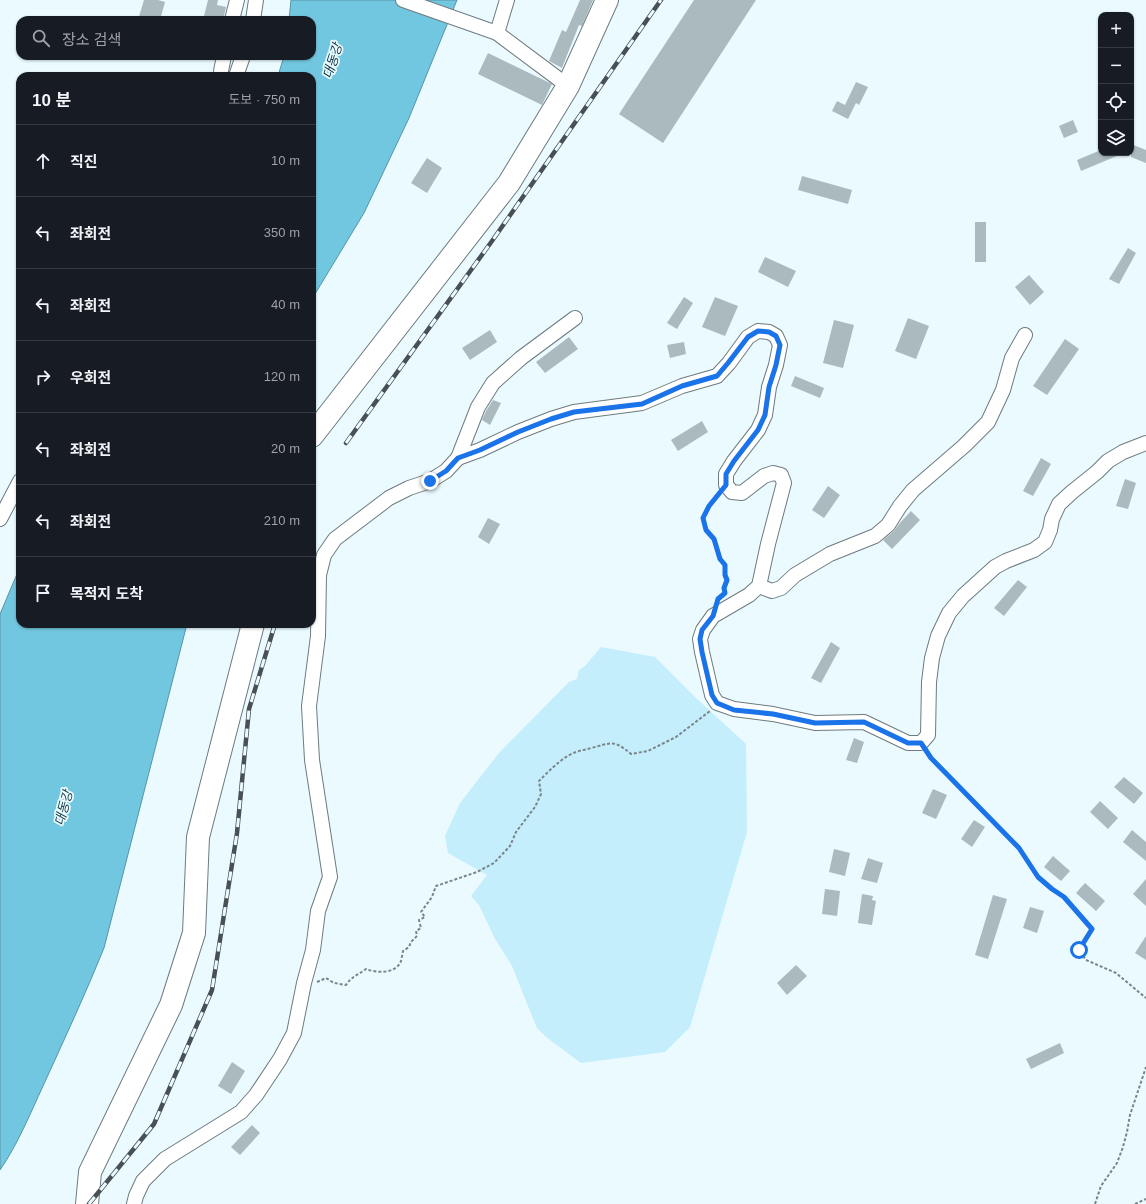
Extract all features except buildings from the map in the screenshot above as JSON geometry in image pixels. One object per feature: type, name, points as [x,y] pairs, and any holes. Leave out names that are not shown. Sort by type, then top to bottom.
[{"type":"main road","points":[[316,431],[509,183],[568,86],[607,0]]},
{"type":"main road","points":[[87,1204],[90,1172],[171,1005],[194,933],[198,837],[252,628]]},
{"type":"street","points":[[233,16],[237,0]]},
{"type":"street","points":[[254,16],[256,0]]},
{"type":"street","points":[[403,0],[497,33],[568,86]]},
{"type":"street","points":[[497,33],[507,0]]},
{"type":"street","points":[[221,70],[223,60]]},
{"type":"street","points":[[237,72],[242,60]]},
{"type":"street","points":[[134,1204],[143,1181],[165,1159],[240,1112],[256,1095],[280,1059],[294,1033],[304,983],[313,950],[318,911],[330,877],[312,760],[309,706],[318,636],[319,575],[324,555],[335,539],[389,498],[409,488],[430,481],[446,471],[458,458],[478,407],[493,383],[521,358],[575,318]]},
{"type":"street","points":[[458,458],[551,419],[574,412],[642,404],[682,386],[717,376],[748,337],[758,331],[769,332],[776,336],[780,345],[769,387],[765,415],[758,430],[726,474],[726,485],[732,492],[742,493],[764,476],[773,473],[781,475],[784,483],[759,586],[749,595],[713,616],[702,630],[700,639],[712,695],[717,703],[734,710],[773,714],[815,723],[864,722],[908,743],[921,743],[928,735],[929,682],[932,658],[938,636],[949,613],[962,596],[995,567],[1034,550],[1044,542],[1059,504],[1072,492],[1108,461],[1123,452],[1146,442]]},
{"type":"street","points":[[759,586],[772,590],[781,588],[795,575],[830,554],[875,536],[888,525],[900,506],[913,490],[964,446],[988,422],[1004,390],[1012,358],[1025,335]]},
{"type":"street","points":[[0,519],[16,489]]},
{"type":"path","points":[[713,616],[718,599],[725,593],[724,588],[727,580],[725,575],[725,565],[720,559],[714,539],[706,530],[703,518],[709,506],[726,485]]},
{"type":"path","points":[[304,983],[320,982],[326,978],[334,983],[346,985],[351,978],[360,974],[366,969],[374,972],[385,972],[396,968],[400,963],[403,950],[409,947],[410,942],[417,936],[416,931],[421,928],[419,920],[425,917],[421,912],[432,897],[436,886],[477,872],[494,863],[510,846],[516,832],[535,808],[541,794],[539,782],[563,759],[574,752],[607,743],[620,745],[631,754],[648,751],[676,737],[709,712],[717,703]]},
{"type":"path","points":[[921,743],[931,758],[1019,848],[1038,877],[1064,897],[1092,929],[1079,950],[1086,960],[1116,973],[1146,998]]},
{"type":"path","points":[[1095,1204],[1101,1186],[1116,1163],[1123,1148],[1128,1132],[1130,1115],[1146,1067]]},
{"type":"path","points":[[1135,1204],[1146,1198]]},
{"type":"shaded area","points":[[601,647],[655,657],[695,697],[746,744],[747,832],[690,1027],[665,1052],[581,1063],[546,1037],[537,1028],[512,966],[494,937],[479,905],[471,896],[487,875],[448,853],[445,836],[460,803],[499,753],[569,682],[577,679],[579,670],[585,666]]},
{"type":"water","name":"대동강","points":[[291,0],[457,0],[409,118],[364,213],[316,292],[316,72],[279,72],[283,60],[316,60],[316,16],[289,16]]},
{"type":"water","name":"대동강","points":[[16,576],[16,628],[186,628],[104,948],[28,1118],[0,1170],[0,614]]},
{"type":"railway","points":[[346,443],[492,241],[661,0]]},
{"type":"railway","points":[[89,1204],[154,1124],[212,990],[237,833],[249,709],[274,628]]},
{"type":"route","points":[[430,481],[446,471],[458,458],[551,419],[574,412],[642,404],[682,386],[717,376],[748,337],[758,331],[769,332],[776,336],[780,345],[769,387],[765,415],[758,430],[726,474],[726,485],[709,506],[703,518],[706,530],[714,539],[720,559],[725,565],[725,575],[727,580],[724,588],[725,593],[718,599],[713,616],[702,630],[700,639],[712,695],[717,703],[734,710],[773,714],[815,723],[864,722],[908,743],[921,743],[931,758],[1019,848],[1038,877],[1064,897],[1092,929],[1079,950]]}]
